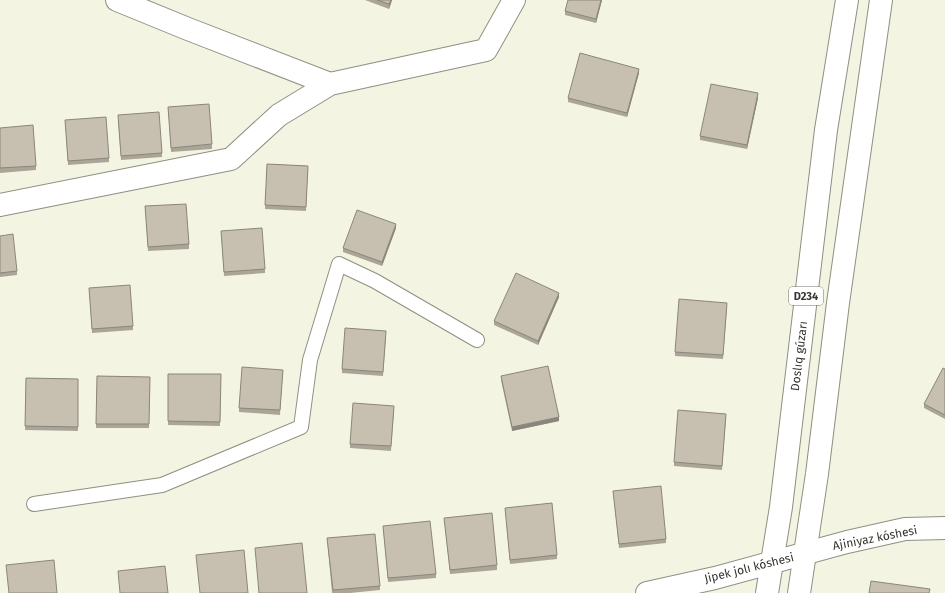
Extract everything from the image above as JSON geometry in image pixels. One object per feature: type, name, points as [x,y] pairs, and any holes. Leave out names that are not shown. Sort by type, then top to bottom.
[{"type":"main road","points":[[117,0],[330,84]]},
{"type":"main road","points":[[0,205],[231,159],[279,115],[330,84],[486,50],[514,0]]},
{"type":"main road","name":"Doslıq gúzarı","points":[[767,593],[781,507],[826,130],[847,0]]},
{"type":"main road","name":"D234","points":[[799,593],[817,474],[838,303],[881,0]]},
{"type":"main road","name":"Ajiniyaz kóshesi","points":[[805,554],[847,542],[905,530],[945,528]]},
{"type":"main road","name":"Jipek jolı kóshesi","points":[[647,593],[714,585],[771,563],[805,554]]},
{"type":"lane","points":[[34,504],[162,485],[301,427],[310,360],[339,264],[382,285],[478,340]]},
{"type":"building","points":[[377,0],[391,0],[389,4]]},
{"type":"building","points":[[568,0],[601,0],[596,19],[565,11]]},
{"type":"building","points":[[580,53],[639,69],[627,113],[568,98]]},
{"type":"building","points":[[711,84],[758,93],[747,145],[700,136]]},
{"type":"building","points":[[209,104],[212,144],[171,148],[168,107]]},
{"type":"building","points":[[159,112],[162,153],[121,156],[118,115]]},
{"type":"building","points":[[106,117],[109,158],[68,161],[65,120]]},
{"type":"building","points":[[33,125],[36,166],[0,168],[0,128]]},
{"type":"building","points":[[267,164],[308,166],[306,207],[265,205]]},
{"type":"building","points":[[186,204],[189,244],[148,247],[145,206]]},
{"type":"building","points":[[357,210],[396,224],[382,262],[343,248]]},
{"type":"building","points":[[262,228],[265,269],[224,272],[221,231]]},
{"type":"building","points":[[13,234],[17,271],[0,273],[0,236]]},
{"type":"building","points":[[516,273],[559,293],[538,341],[494,321]]},
{"type":"building","points":[[130,285],[133,326],[92,329],[89,288]]},
{"type":"building","points":[[679,299],[727,303],[723,355],[675,352]]},
{"type":"building","points":[[345,328],[386,331],[383,372],[342,369]]},
{"type":"building","points":[[548,366],[559,417],[512,427],[501,376]]},
{"type":"building","points":[[242,367],[283,370],[280,410],[239,408]]},
{"type":"building","points":[[943,368],[945,369],[945,415],[924,404]]},
{"type":"building","points":[[168,374],[221,374],[220,422],[168,421]]},
{"type":"building","points":[[97,376],[150,377],[149,424],[96,424]]},
{"type":"building","points":[[26,378],[78,379],[78,427],[25,426]]},
{"type":"building","points":[[353,403],[394,406],[391,446],[350,444]]},
{"type":"building","points":[[678,410],[726,414],[722,466],[674,462]]},
{"type":"building","points":[[661,486],[666,539],[619,544],[613,491]]},
{"type":"building","points":[[552,503],[557,555],[510,560],[505,508]]},
{"type":"building","points":[[492,513],[497,565],[450,570],[444,518]]},
{"type":"building","points":[[430,521],[436,574],[388,578],[383,526]]},
{"type":"building","points":[[375,534],[380,586],[333,590],[327,538]]},
{"type":"building","points":[[302,543],[307,593],[259,593],[255,548]]},
{"type":"building","points":[[244,550],[248,593],[200,593],[196,555]]},
{"type":"building","points":[[54,560],[57,593],[9,593],[6,565]]},
{"type":"building","points":[[165,566],[168,593],[120,593],[118,571]]},
{"type":"building","points":[[871,581],[930,589],[929,593],[869,593]]}]
